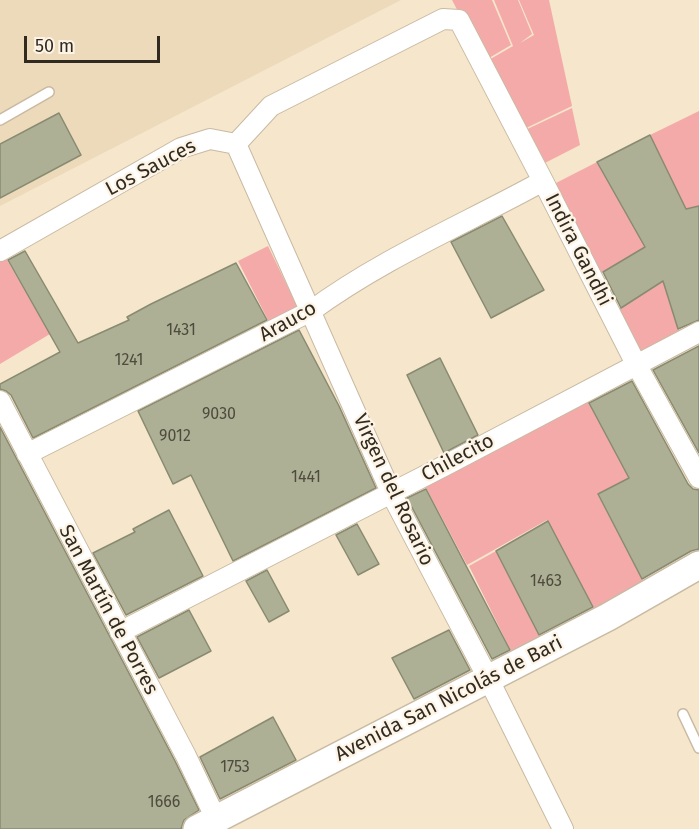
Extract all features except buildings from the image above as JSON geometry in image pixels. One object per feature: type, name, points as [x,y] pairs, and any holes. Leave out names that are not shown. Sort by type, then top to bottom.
[{"type":"street","name":"Indira Gandhi","points":[[236,144],[271,105],[443,20],[459,20],[636,364],[699,478]]},
{"type":"street","name":"Los Sauces","points":[[0,251],[181,148],[210,139],[236,144]]},
{"type":"street","name":"Virgen del Rosario","points":[[236,144],[391,493],[488,678],[563,829]]},
{"type":"street","name":"Arauco","points":[[27,454],[311,311],[344,287],[401,253],[473,219],[543,181]]},
{"type":"street","name":"Chilecito","points":[[120,632],[699,332]]},
{"type":"street","name":"San Martín de Porres","points":[[0,401],[186,756],[206,824]]},
{"type":"street","name":"Avenida San Nicolás de Bari","points":[[206,824],[608,617],[699,566]]},
{"type":"lane","points":[[0,120],[49,92]]},
{"type":"lane","points":[[683,714],[699,748]]},
{"type":"shaded area","points":[[0,0],[401,0],[0,206]]},
{"type":"shaded area","points":[[452,0],[492,0],[511,45],[484,61]]},
{"type":"shaded area","points":[[494,0],[518,0],[532,34],[520,43],[534,35],[519,0],[549,0],[572,106],[522,130],[487,61],[513,46]]},
{"type":"shaded area","points":[[572,108],[580,145],[539,166],[521,132]]},
{"type":"shaded area","points":[[699,111],[699,206],[686,209],[650,135]]},
{"type":"shaded area","points":[[597,162],[645,247],[598,275],[554,184]]},
{"type":"shaded area","points":[[268,246],[300,312],[271,326],[238,261]]},
{"type":"shaded area","points":[[3,253],[50,334],[0,364],[0,254]]},
{"type":"shaded area","points":[[663,281],[681,336],[641,356],[617,310]]},
{"type":"shaded area","points":[[586,397],[629,478],[598,495],[646,587],[596,612],[547,520],[467,565],[422,480]]},
{"type":"shaded area","points":[[496,551],[542,641],[513,655],[469,566]]}]
